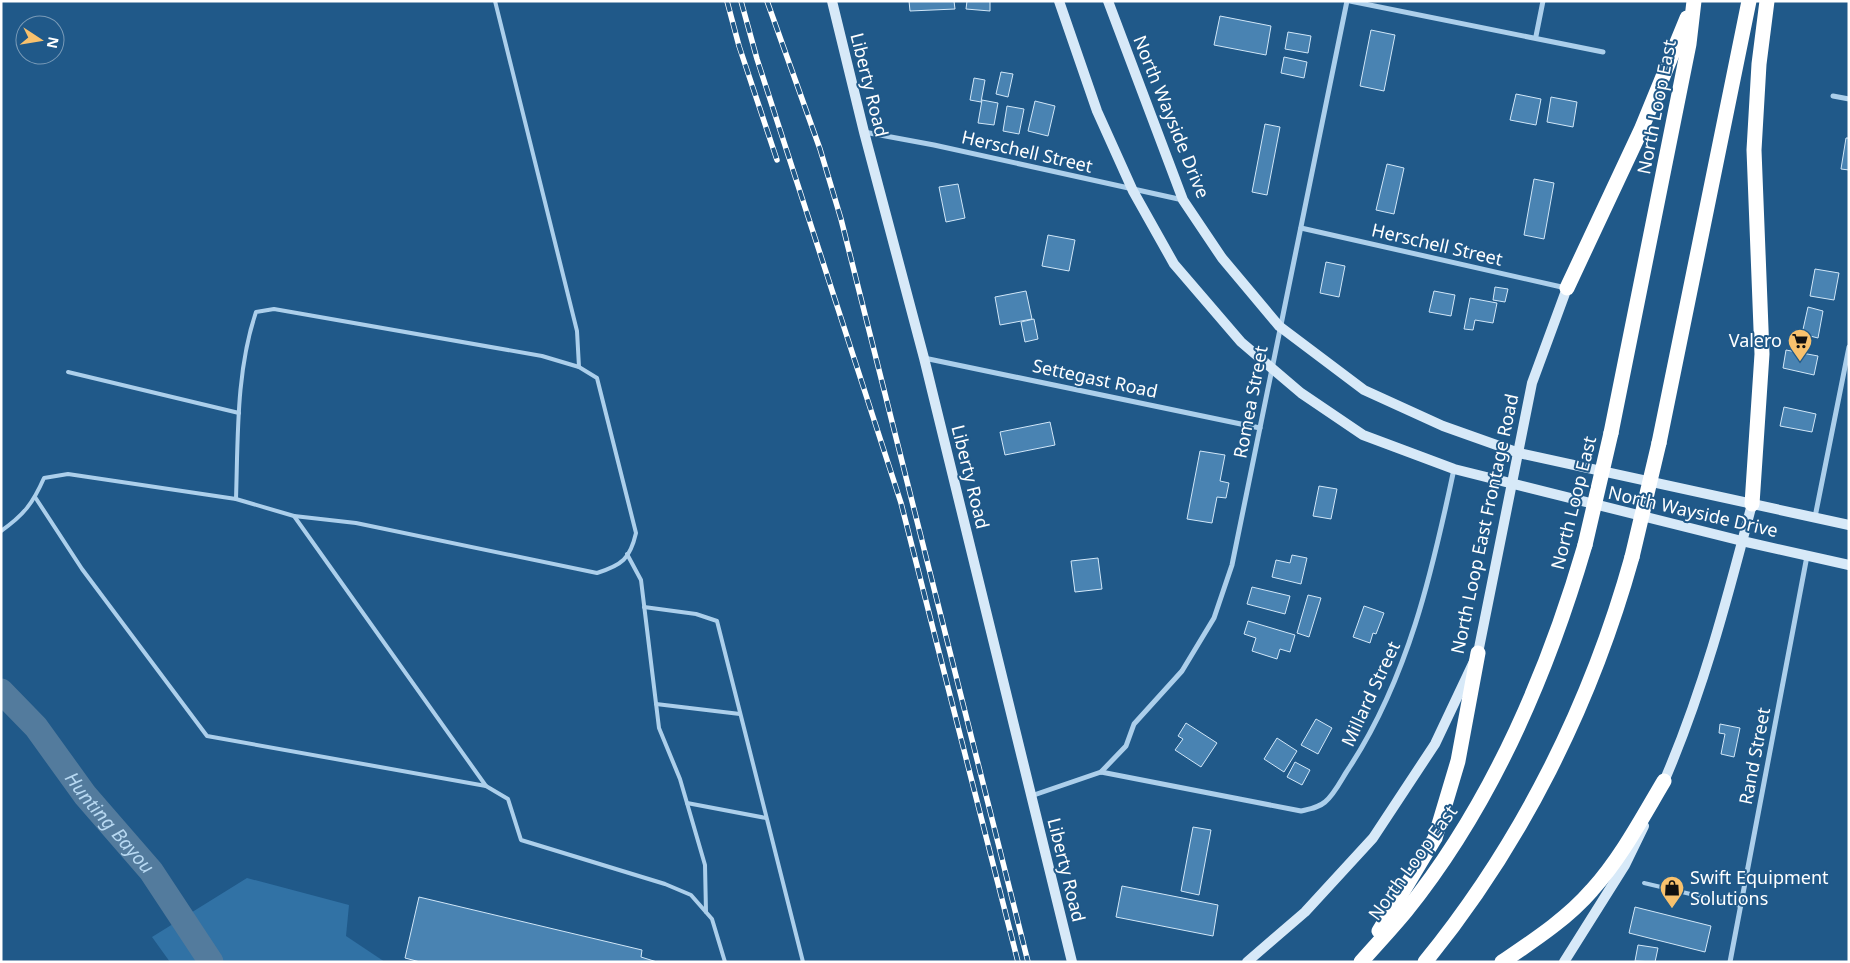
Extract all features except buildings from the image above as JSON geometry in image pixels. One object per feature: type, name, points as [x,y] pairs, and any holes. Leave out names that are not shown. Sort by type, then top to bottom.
[{"type":"highway","points":[[1425,962],[1492,871],[1527,813],[1557,756],[1588,688],[1615,619],[1659,443],[1749,1]]},
{"type":"highway","points":[[1752,504],[1762,354],[1754,150],[1759,64],[1767,1]]},
{"type":"highway","points":[[1566,288],[1641,130],[1694,2]]},
{"type":"highway","name":"North Loop East","points":[[1360,962],[1407,910],[1451,847],[1486,791],[1515,734],[1542,673],[1568,604],[1585,545],[1611,433],[1689,44],[1694,2]]},
{"type":"highway","points":[[1360,962],[1435,838],[1458,761],[1478,653]]},
{"type":"highway","points":[[1502,962],[1544,933],[1592,891],[1629,840],[1664,781]]},
{"type":"main road","name":"Liberty Road","points":[[832,1],[864,132],[924,358],[1072,962]]},
{"type":"main road","name":"North Wayside Drive","points":[[1059,1],[1096,111],[1133,190],[1174,264],[1210,309],[1273,371],[1301,394],[1363,436],[1454,469],[1742,541],[1849,565]]},
{"type":"main road","name":"North Wayside Drive","points":[[1108,1],[1183,200],[1222,258],[1279,326],[1364,390],[1443,426],[1519,453],[1849,525]]},
{"type":"main road","name":"North Loop East Frontage Road","points":[[1247,962],[1305,912],[1373,838],[1435,744],[1478,653],[1532,383],[1566,288]]},
{"type":"main road","points":[[1564,962],[1625,865],[1677,753],[1707,670],[1752,504]]},
{"type":"street","points":[[1348,1],[1521,36],[1536,36],[1603,52]]},
{"type":"street","name":"Romea Street","points":[[1101,772],[1126,746],[1134,724],[1182,671],[1214,618],[1232,566],[1273,371],[1279,326],[1348,1]]},
{"type":"street","points":[[1536,36],[1543,1]]},
{"type":"street","points":[[1833,96],[1849,99]]},
{"type":"street","name":"Herschell Street","points":[[864,132],[934,145],[1183,200]]},
{"type":"street","name":"Herschell Street","points":[[1301,228],[1566,288]]},
{"type":"street","points":[[1815,517],[1849,347]]},
{"type":"street","name":"Settegast Road","points":[[924,358],[1260,428]]},
{"type":"street","name":"Millard Street","points":[[1031,796],[1101,772],[1301,811],[1316,808],[1327,801],[1367,740],[1408,652],[1429,582],[1454,469]]},
{"type":"street","name":"Rand Street","points":[[1730,962],[1807,555]]},
{"type":"lane","points":[[495,1],[577,331],[579,367]]},
{"type":"lane","points":[[1,531],[21,518],[35,497],[44,478],[68,474],[236,499],[294,516],[356,523],[597,573],[617,567],[632,548],[636,533],[597,378],[579,367],[542,356],[274,308],[256,312],[251,326],[239,413],[236,499]]},
{"type":"lane","points":[[68,372],[239,413]]},
{"type":"lane","points":[[35,497],[82,569],[206,736],[486,786]]},
{"type":"lane","points":[[294,516],[486,786],[508,800],[520,840],[664,884],[691,895],[712,919],[724,962]]},
{"type":"lane","points":[[627,554],[641,580],[659,728],[680,779],[705,865],[706,912]]},
{"type":"lane","points":[[644,607],[696,614],[717,622],[803,962]]},
{"type":"lane","points":[[656,704],[740,714]]},
{"type":"lane","points":[[686,803],[766,818]]},
{"type":"lane","points":[[1644,883],[1741,906]]},
{"type":"shaded area","points":[[247,878],[349,905],[346,936],[385,962],[170,962],[152,937]]},
{"type":"waterway","name":"Hunting Bayou","points":[[1,691],[36,727],[85,795],[151,871],[211,962]]},
{"type":"railway","points":[[727,1],[739,46],[777,160]]},
{"type":"railway","points":[[741,1],[757,59],[901,503],[1018,962]]},
{"type":"railway","points":[[767,1],[820,149],[841,219],[1028,962]]},
{"type":"place","name":"Valero","points":[[1800,362]]},
{"type":"place","name":"Swift Equipment Solutions","points":[[1672,909]]}]
